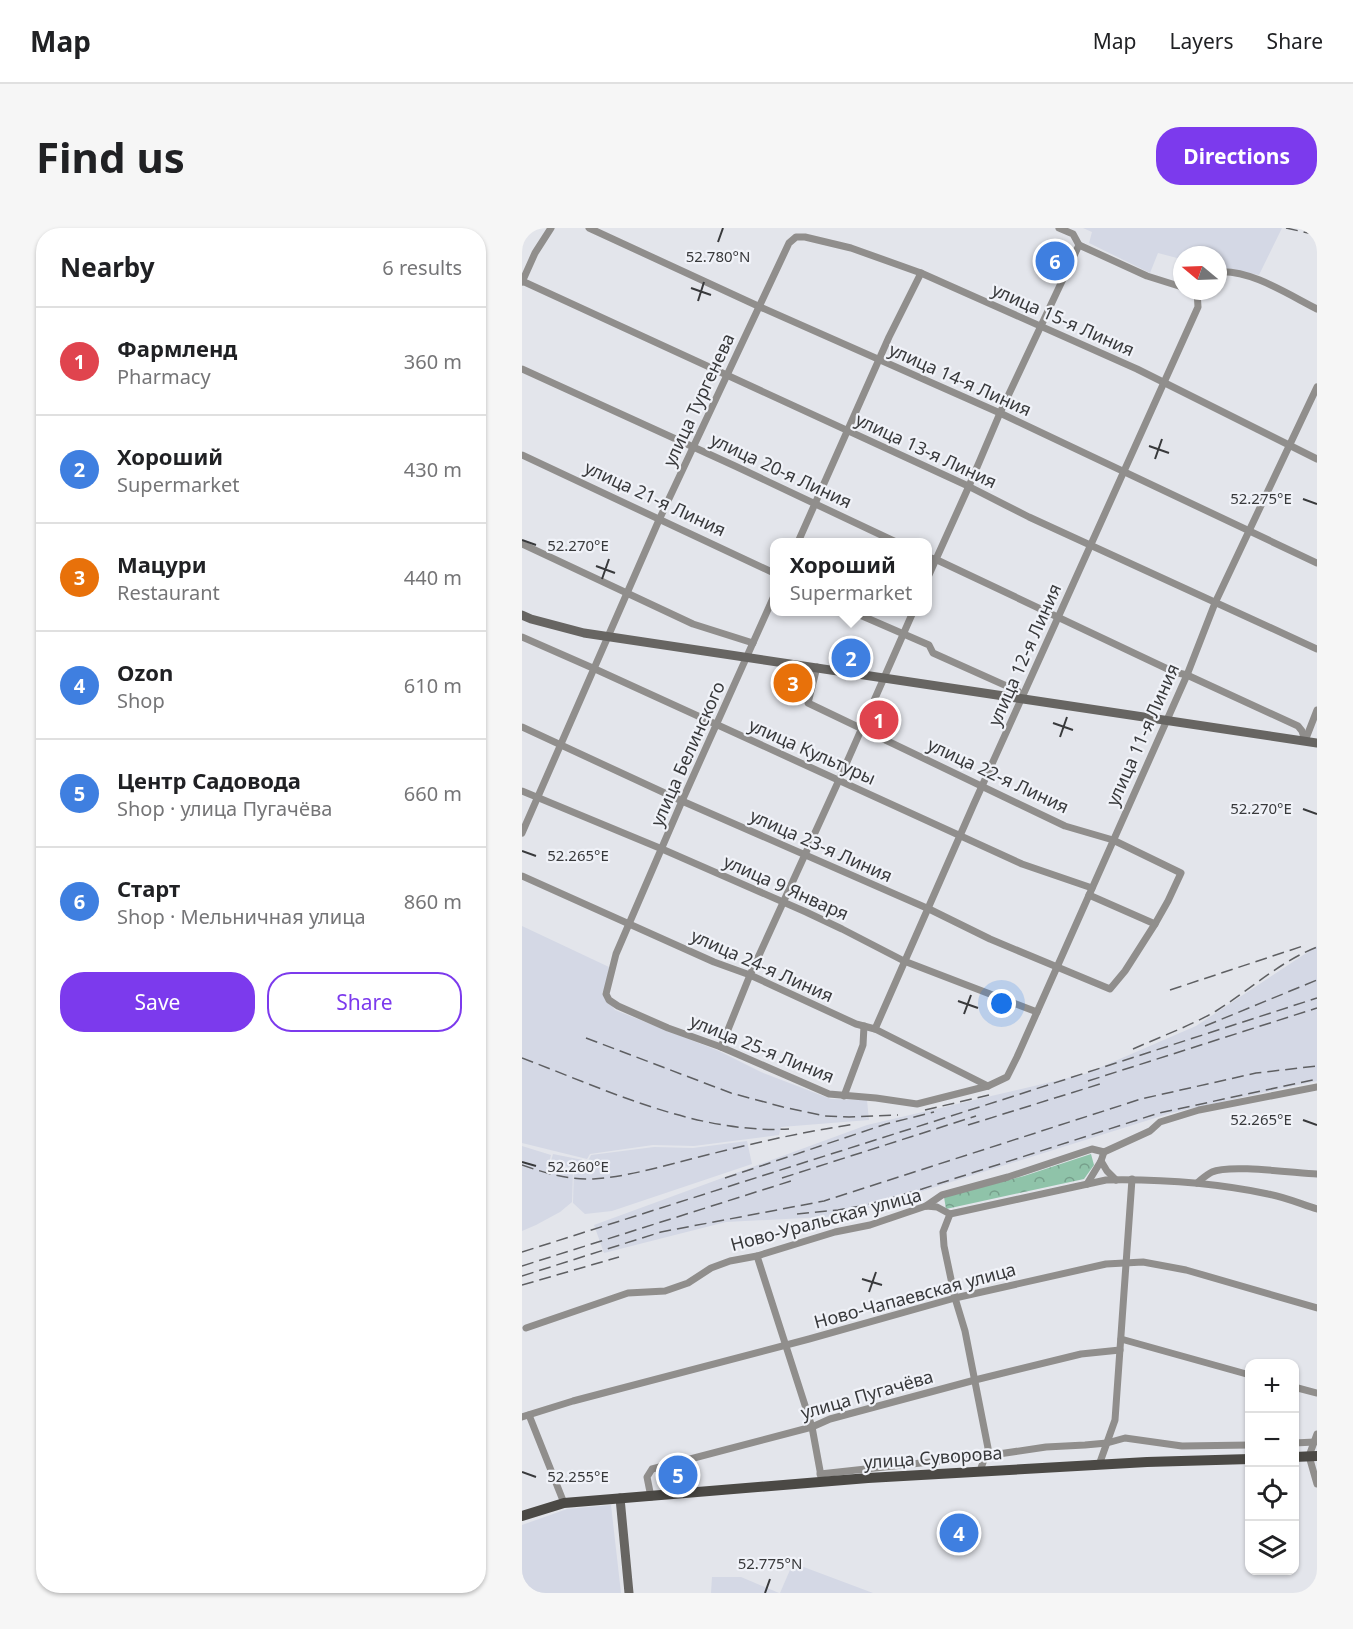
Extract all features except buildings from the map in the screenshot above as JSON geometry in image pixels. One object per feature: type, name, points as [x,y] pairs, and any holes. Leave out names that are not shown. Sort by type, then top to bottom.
[{"type":"main road","points":[[522,615],[584,633],[1317,743]]},
{"type":"main road","name":"улица Суворова","points":[[522,1516],[564,1503],[651,1497],[821,1478],[1245,1459]]},
{"type":"main road","points":[[620,1498],[629,1593]]},
{"type":"street","points":[[522,281],[535,253],[551,228]]},
{"type":"street","name":"улица 14-я Линия","points":[[589,228],[1000,413],[1317,563]]},
{"type":"street","points":[[1059,228],[1073,234],[1079,245],[1147,276],[1173,284]]},
{"type":"street","name":"улица 15-я Линия","points":[[789,243],[796,237],[805,237],[851,248],[921,273],[1041,325],[1317,459]]},
{"type":"street","name":"улица Тургенева","points":[[522,833],[659,520],[789,243]]},
{"type":"street","points":[[932,556],[969,486],[1000,413],[1079,245]]},
{"type":"street","points":[[1227,271],[1258,279],[1317,309]]},
{"type":"street","points":[[800,538],[879,359],[921,273]]},
{"type":"street","name":"улица 13-я Линия","points":[[522,281],[1317,649]]},
{"type":"street","name":"улица 12-я Линия","points":[[875,1029],[1198,307],[1198,300]]},
{"type":"street","name":"улица 20-я Линия","points":[[522,369],[694,446],[886,538]]},
{"type":"street","name":"улица 11-я Линия","points":[[988,1086],[1007,1077],[1017,1057],[1187,675],[1215,603],[1317,387]]},
{"type":"street","name":"улица 21-я Линия","points":[[522,455],[770,571]]},
{"type":"street","points":[[522,544],[693,624],[753,643]]},
{"type":"street","points":[[932,558],[1174,672],[1187,675],[1298,726],[1302,730],[1305,741]]},
{"type":"street","name":"улица Белинского","points":[[629,924],[770,605]]},
{"type":"street","points":[[863,616],[929,645],[933,653],[1018,691],[1023,698]]},
{"type":"street","points":[[721,1047],[750,975],[911,616]]},
{"type":"street","name":"улица Культуры","points":[[522,637],[1022,864],[1090,892],[1155,924]]},
{"type":"street","name":"улица 22-я Линия","points":[[817,668],[808,703],[1065,826],[1113,840],[1181,873],[1155,924]]},
{"type":"street","points":[[1305,741],[1317,710]]},
{"type":"street","name":"улица 23-я Линия","points":[[522,727],[682,801],[929,909],[990,939],[1110,989],[1125,971],[1155,924]]},
{"type":"street","name":"улица 9 Января","points":[[522,791],[784,903],[842,929],[904,961],[1037,1012]]},
{"type":"street","name":"улица 24-я Линия","points":[[522,876],[714,962],[750,975],[856,1024],[875,1029],[988,1086]]},
{"type":"street","name":"улица 25-я Линия","points":[[629,924],[616,954],[606,994],[609,1000],[618,1006],[830,1094],[917,1104],[988,1086]]},
{"type":"street","points":[[844,1096],[863,1045],[864,1026]]},
{"type":"street","points":[[926,1206],[942,1195],[1008,1177],[1092,1149],[1104,1152],[1150,1131],[1160,1122],[1200,1110],[1317,1087]]},
{"type":"street","points":[[1087,1184],[1104,1152]]},
{"type":"street","points":[[1101,1161],[1116,1180]]},
{"type":"street","points":[[1197,1184],[1212,1172],[1224,1169],[1317,1174]]},
{"type":"street","points":[[1100,1465],[1115,1420],[1132,1179]]},
{"type":"street","points":[[980,1471],[988,1448],[965,1331],[955,1298],[943,1239],[943,1232],[950,1215],[1106,1180],[1132,1179],[1197,1184],[1270,1194],[1317,1209]]},
{"type":"street","name":"Ново-Уральская улица","points":[[526,1328],[628,1293],[665,1291],[688,1283],[711,1268],[730,1261],[757,1256],[835,1232],[870,1225],[926,1206],[937,1207],[950,1215]]},
{"type":"street","points":[[757,1256],[812,1427],[821,1478],[1046,1446],[1107,1443],[1125,1438],[1182,1446],[1245,1445]]},
{"type":"street","name":"Ново-Чапаевская улица","points":[[526,1416],[573,1401],[785,1346],[955,1298],[1106,1264],[1143,1262],[1186,1270],[1317,1308]]},
{"type":"street","points":[[1121,1339],[1245,1374]]},
{"type":"street","name":"улица Пугачёва","points":[[651,1497],[647,1476],[651,1469],[812,1427],[830,1419],[975,1380],[1081,1354],[1120,1350]]},
{"type":"street","points":[[1299,1388],[1317,1393]]},
{"type":"street","points":[[526,1416],[549,1462],[564,1503]]},
{"type":"street","points":[[1299,1442],[1316,1438],[1313,1456],[1317,1484]]},
{"type":"shaded area","points":[[1083,228],[1282,228],[1259,275],[1227,270],[1227,246],[1173,246],[1173,257],[1158,253],[1150,273],[1089,243],[1092,232]]},
{"type":"shaded area","points":[[522,926],[609,967],[607,985],[602,993],[615,1010],[831,1099],[867,1100],[869,1120],[781,1127],[779,1135],[694,1146],[653,1145],[590,1154],[587,1159],[522,1143]]},
{"type":"shaded area","points":[[1317,946],[1317,1081],[1171,1113],[843,1216],[726,1222],[604,1253],[594,1225],[867,1125],[1085,1074],[1196,1026]]},
{"type":"shaded area","points":[[747,1141],[752,1164],[612,1211],[585,1214],[573,1203],[574,1169],[551,1161],[553,1154],[588,1161],[591,1155],[654,1147],[693,1148]]},
{"type":"shaded area","points":[[522,1146],[551,1155],[549,1163],[573,1170],[572,1202],[560,1212],[522,1231]]},
{"type":"shaded area","points":[[611,1505],[621,1593],[522,1593],[522,1525],[567,1509]]},
{"type":"shaded area","points":[[793,1563],[873,1593],[780,1593]]},
{"type":"shaded area","points":[[712,1577],[741,1577],[779,1593],[711,1593]]},
{"type":"green space","points":[[1091,1154],[1094,1165],[1084,1179],[946,1209],[944,1197],[1024,1176]]},
{"type":"railway","points":[[1286,228],[1317,235]]},
{"type":"railway","points":[[1170,990],[1306,945]]},
{"type":"railway","points":[[1133,1049],[1216,1011],[1277,968],[1317,947]]},
{"type":"railway","points":[[1205,1026],[1317,980]]},
{"type":"railway","points":[[522,1252],[1317,998]]},
{"type":"railway","points":[[1088,1081],[1317,1008]]},
{"type":"railway","points":[[586,1038],[731,1093],[783,1107],[825,1116],[898,1115]]},
{"type":"railway","points":[[522,1058],[620,1096],[687,1117],[720,1125],[755,1129],[789,1129]]},
{"type":"railway","points":[[522,1276],[661,1232],[824,1201],[1141,1099],[1256,1073],[1317,1066]]},
{"type":"railway","points":[[797,1214],[866,1205],[1159,1113],[1317,1079]]},
{"type":"railway","points":[[968,1125],[1100,1084]]},
{"type":"railway","points":[[925,1110],[989,1095]]},
{"type":"railway","points":[[725,1178],[886,1124],[934,1112]]},
{"type":"railway","points":[[782,1178],[976,1116]]},
{"type":"railway","points":[[522,1165],[566,1177],[605,1178],[773,1139],[856,1124]]},
{"type":"railway","points":[[522,1266],[794,1180]]},
{"type":"railway","points":[[522,1285],[619,1257]]},
{"type":"place","name":"Cтарт","points":[[1055,261]]},
{"type":"place","name":"Хороший","points":[[851,658]]},
{"type":"place","name":"Мацури","points":[[793,683]]},
{"type":"place","name":"Фармленд","points":[[879,720]]},
{"type":"place","name":"Центр Садовода","points":[[678,1475]]},
{"type":"place","name":"Ozon","points":[[959,1533]]}]
